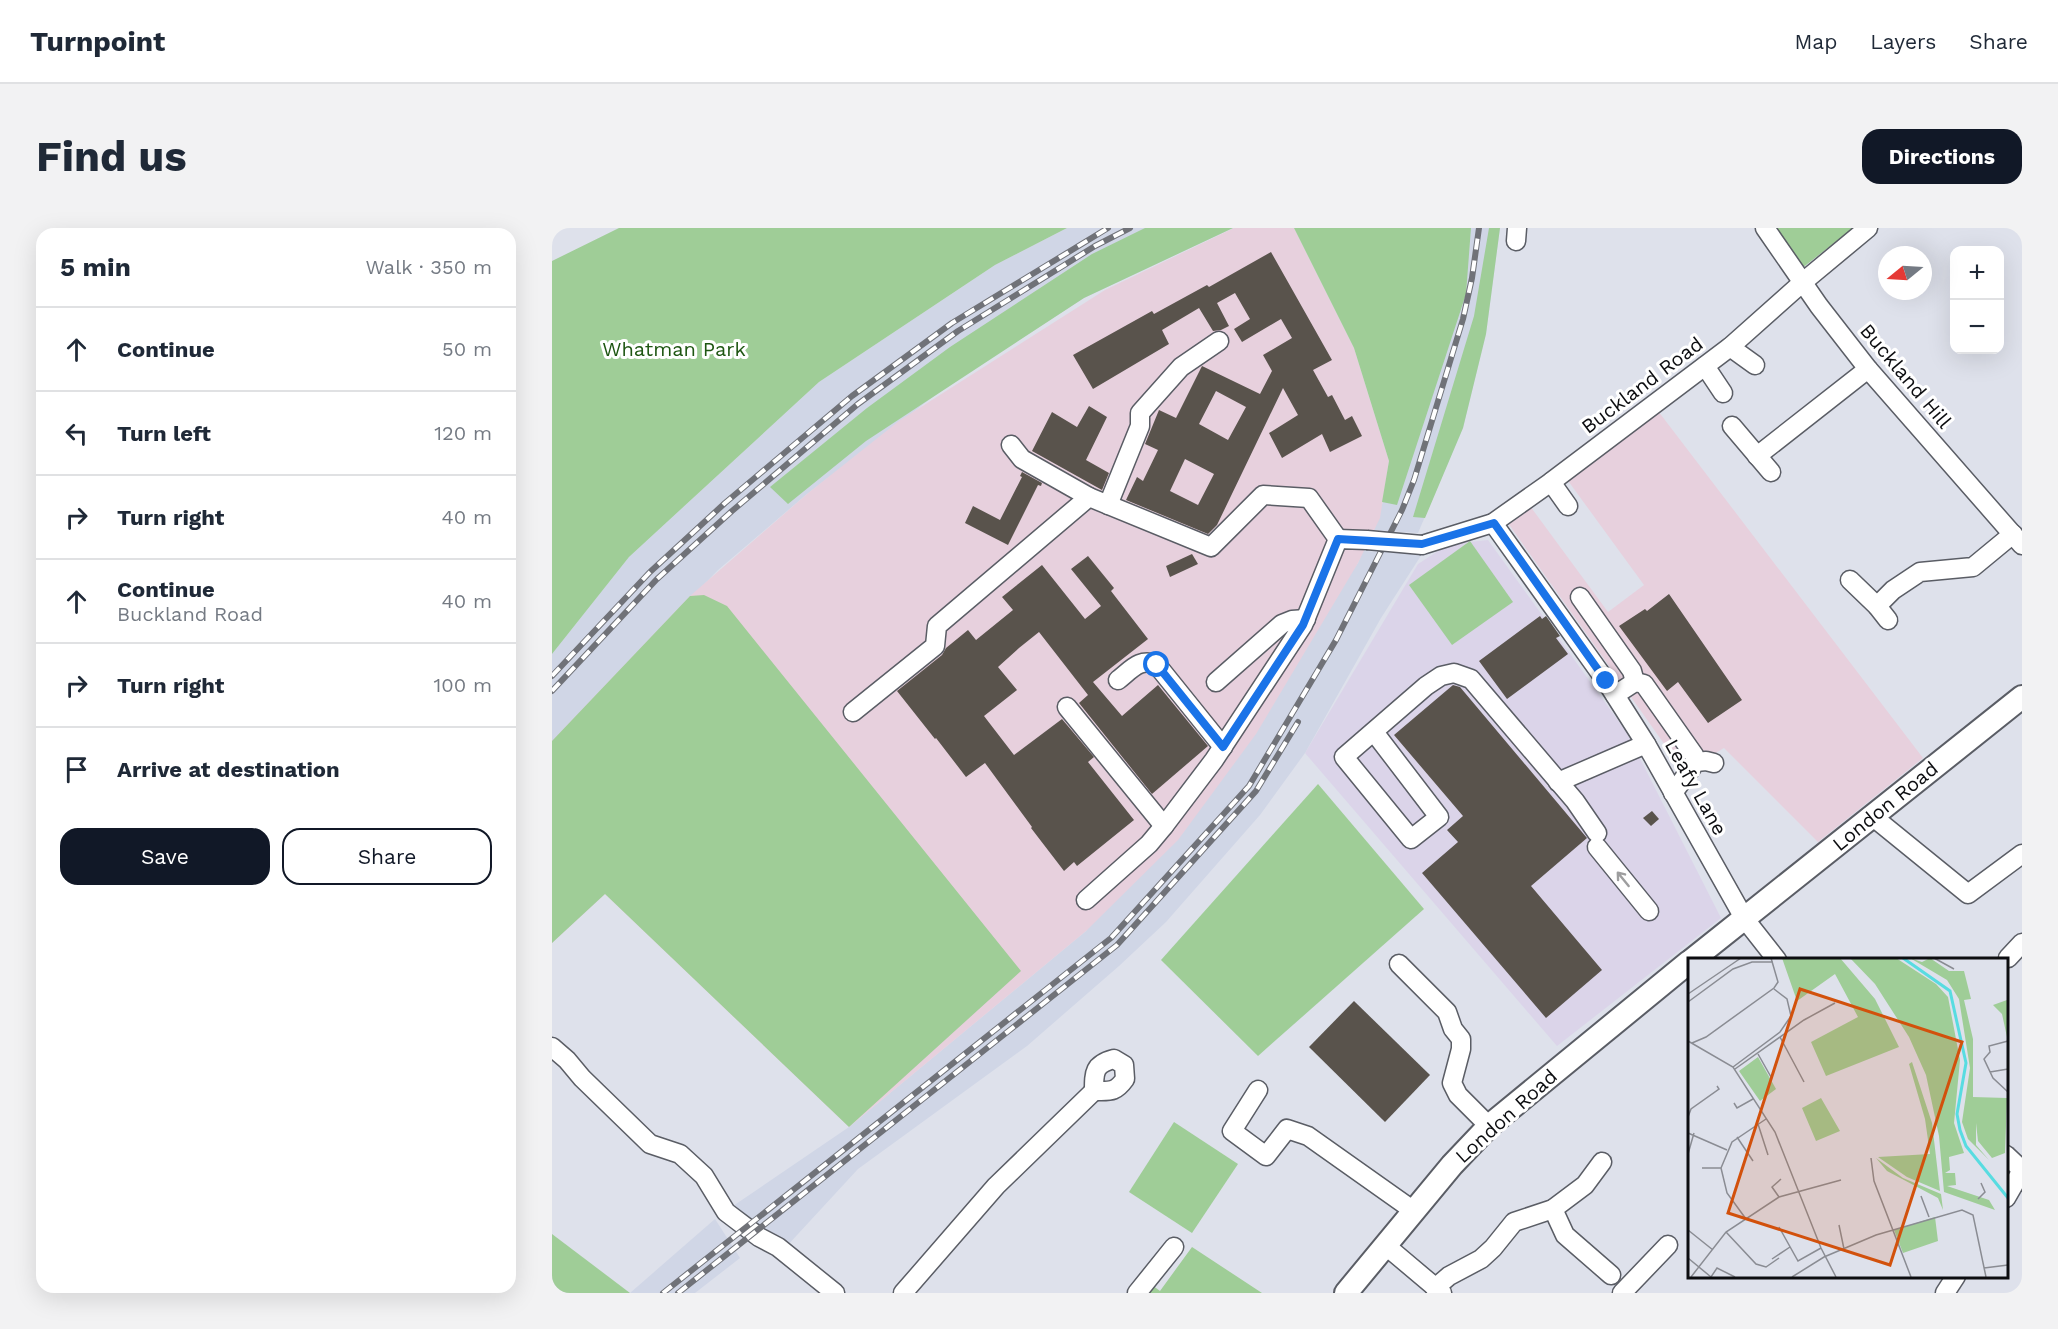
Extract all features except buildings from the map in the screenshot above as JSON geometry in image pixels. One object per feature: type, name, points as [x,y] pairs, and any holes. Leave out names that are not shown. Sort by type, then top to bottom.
[{"type":"main road","name":"London Road","points":[[1694,958],[2022,696]]},
{"type":"main road","name":"London Road","points":[[1346,1293],[1452,1165],[1489,1126],[1688,963]]},
{"type":"street","name":"Buckland Hill","points":[[1765,228],[1868,369],[2017,540]]},
{"type":"street","name":"Buckland Road","points":[[1338,539],[1422,544],[1494,523],[1730,347],[1868,228]]},
{"type":"street","points":[[1108,505],[1140,426],[1140,413],[1181,367],[1219,341]]},
{"type":"street","points":[[1730,347],[1755,365]]},
{"type":"street","points":[[1705,366],[1723,393]]},
{"type":"street","points":[[1757,456],[1868,369]]},
{"type":"street","points":[[1732,426],[1771,472]]},
{"type":"street","points":[[1011,445],[1022,459],[1089,497],[1211,547],[1263,495],[1309,498],[1338,539],[1306,619],[1223,747],[1149,844],[1086,900]]},
{"type":"street","points":[[1551,482],[1568,506]]},
{"type":"street","points":[[853,712],[935,646],[936,626],[1089,497]]},
{"type":"street","name":"Leafy Lane","points":[[1494,523],[1610,688],[1646,744],[1744,918],[1775,958]]},
{"type":"street","points":[[1850,580],[1882,613],[1893,590],[1920,573],[1974,567],[2017,540]]},
{"type":"street","points":[[1580,597],[1632,670],[1635,682]]},
{"type":"street","points":[[1216,682],[1282,624],[1292,620],[1306,619]]},
{"type":"street","points":[[1118,680],[1142,662],[1149,661],[1157,665],[1223,747]]},
{"type":"street","points":[[1374,732],[1439,817],[1410,839],[1344,757],[1425,686],[1441,676],[1454,673],[1471,679],[1558,782],[1649,911]]},
{"type":"street","points":[[1610,688],[1635,682],[1644,684],[1694,755],[1696,762]]},
{"type":"street","points":[[1067,707],[1164,826]]},
{"type":"street","points":[[1558,782],[1646,744]]},
{"type":"street","points":[[1673,793],[1696,762],[1706,760],[1714,763]]},
{"type":"street","points":[[1872,816],[1968,894],[2022,854]]},
{"type":"street","points":[[2008,958],[2022,943]]},
{"type":"street","points":[[1399,964],[1447,1012],[1453,1029],[1461,1039],[1461,1049],[1452,1083],[1458,1095],[1489,1126]]},
{"type":"street","points":[[552,1047],[650,1144],[680,1154],[704,1176],[726,1212],[759,1237],[778,1247],[835,1293]]},
{"type":"street","points":[[1258,1090],[1232,1131],[1271,1160],[1287,1129],[1308,1136],[1414,1211]]},
{"type":"street","points":[[903,1293],[996,1186],[1094,1091]]},
{"type":"street","points":[[2007,1156],[2021,1172],[2007,1196]]},
{"type":"street","points":[[1385,1245],[1439,1290],[1449,1276],[1481,1259],[1514,1222],[1553,1209],[1585,1185],[1602,1162]]},
{"type":"street","points":[[1553,1209],[1565,1235],[1611,1275]]},
{"type":"street","points":[[1622,1293],[1658,1268],[1668,1245]]},
{"type":"street","points":[[1137,1293],[1174,1247]]},
{"type":"street","points":[[1945,1293],[1955,1278]]},
{"type":"shaded area","points":[[1067,228],[1233,228],[1084,298],[947,386],[807,494],[718,570],[552,743],[552,654],[629,557],[819,382],[995,265]]},
{"type":"shaded area","points":[[1234,228],[1294,228],[1354,348],[1389,461],[1380,518],[1358,563],[1256,734],[1178,840],[1086,931],[849,1127],[605,894],[552,943],[552,741],[690,596],[807,494],[899,421],[1105,290]]},
{"type":"shaded area","points":[[1299,228],[1500,228],[1486,334],[1463,428],[1418,533],[1374,530],[1416,397]]},
{"type":"shaded area","points":[[1655,407],[1923,758],[1818,842],[1724,748],[1684,772],[1508,523],[1530,506],[1608,612],[1644,585],[1566,478]]},
{"type":"shaded area","points":[[1488,540],[1627,733],[1721,918],[1557,1046],[1305,753],[1418,564],[1449,544]]},
{"type":"shaded area","points":[[1363,551],[1422,554],[1381,618],[1305,753],[1260,815],[1166,922],[1027,1046],[858,1169],[786,1247],[733,1206],[849,1127],[1086,931],[1358,563]]},
{"type":"shaded area","points":[[715,1219],[740,1258],[695,1293],[630,1293]]},
{"type":"green space","name":"Whatman Park","points":[[619,228],[1067,228],[995,265],[819,382],[629,557],[552,654],[552,261]]},
{"type":"green space","points":[[1145,228],[1233,228],[1084,298],[866,441],[788,504],[770,487],[867,408],[950,347],[1092,254]]},
{"type":"green space","points":[[1294,228],[1471,228],[1466,294],[1397,505],[1382,502],[1389,461],[1354,348]]},
{"type":"green space","points":[[1489,228],[1500,228],[1486,334],[1463,428],[1425,518],[1413,517],[1474,316]]},
{"type":"green space","points":[[1773,228],[1853,228],[1801,269]]},
{"type":"green space","points":[[1470,541],[1513,602],[1452,645],[1409,585]]},
{"type":"green space","points":[[704,595],[727,606],[1021,971],[849,1127],[605,894],[552,943],[552,741],[690,596]]},
{"type":"green space","points":[[1318,784],[1424,909],[1258,1056],[1161,960]]},
{"type":"green space","points":[[1174,1122],[1238,1164],[1192,1233],[1129,1192]]},
{"type":"green space","points":[[552,1234],[630,1293],[552,1293]]},
{"type":"green space","points":[[1192,1247],[1262,1293],[1142,1293],[1152,1285],[1160,1291]]},
{"type":"railway","points":[[552,676],[650,572],[725,503],[852,396],[952,323],[1108,228]]},
{"type":"railway","points":[[552,691],[657,579],[732,511],[858,404],[958,331],[1095,246],[1130,228]]},
{"type":"railway","points":[[663,1293],[1111,938],[1249,786],[1336,640],[1402,510],[1414,480],[1463,319],[1479,228]]},
{"type":"railway","points":[[678,1293],[1117,945],[1256,791],[1298,722]]},
{"type":"route","points":[[1157,665],[1223,747],[1303,625],[1338,539],[1422,544],[1494,523],[1606,681]]}]
